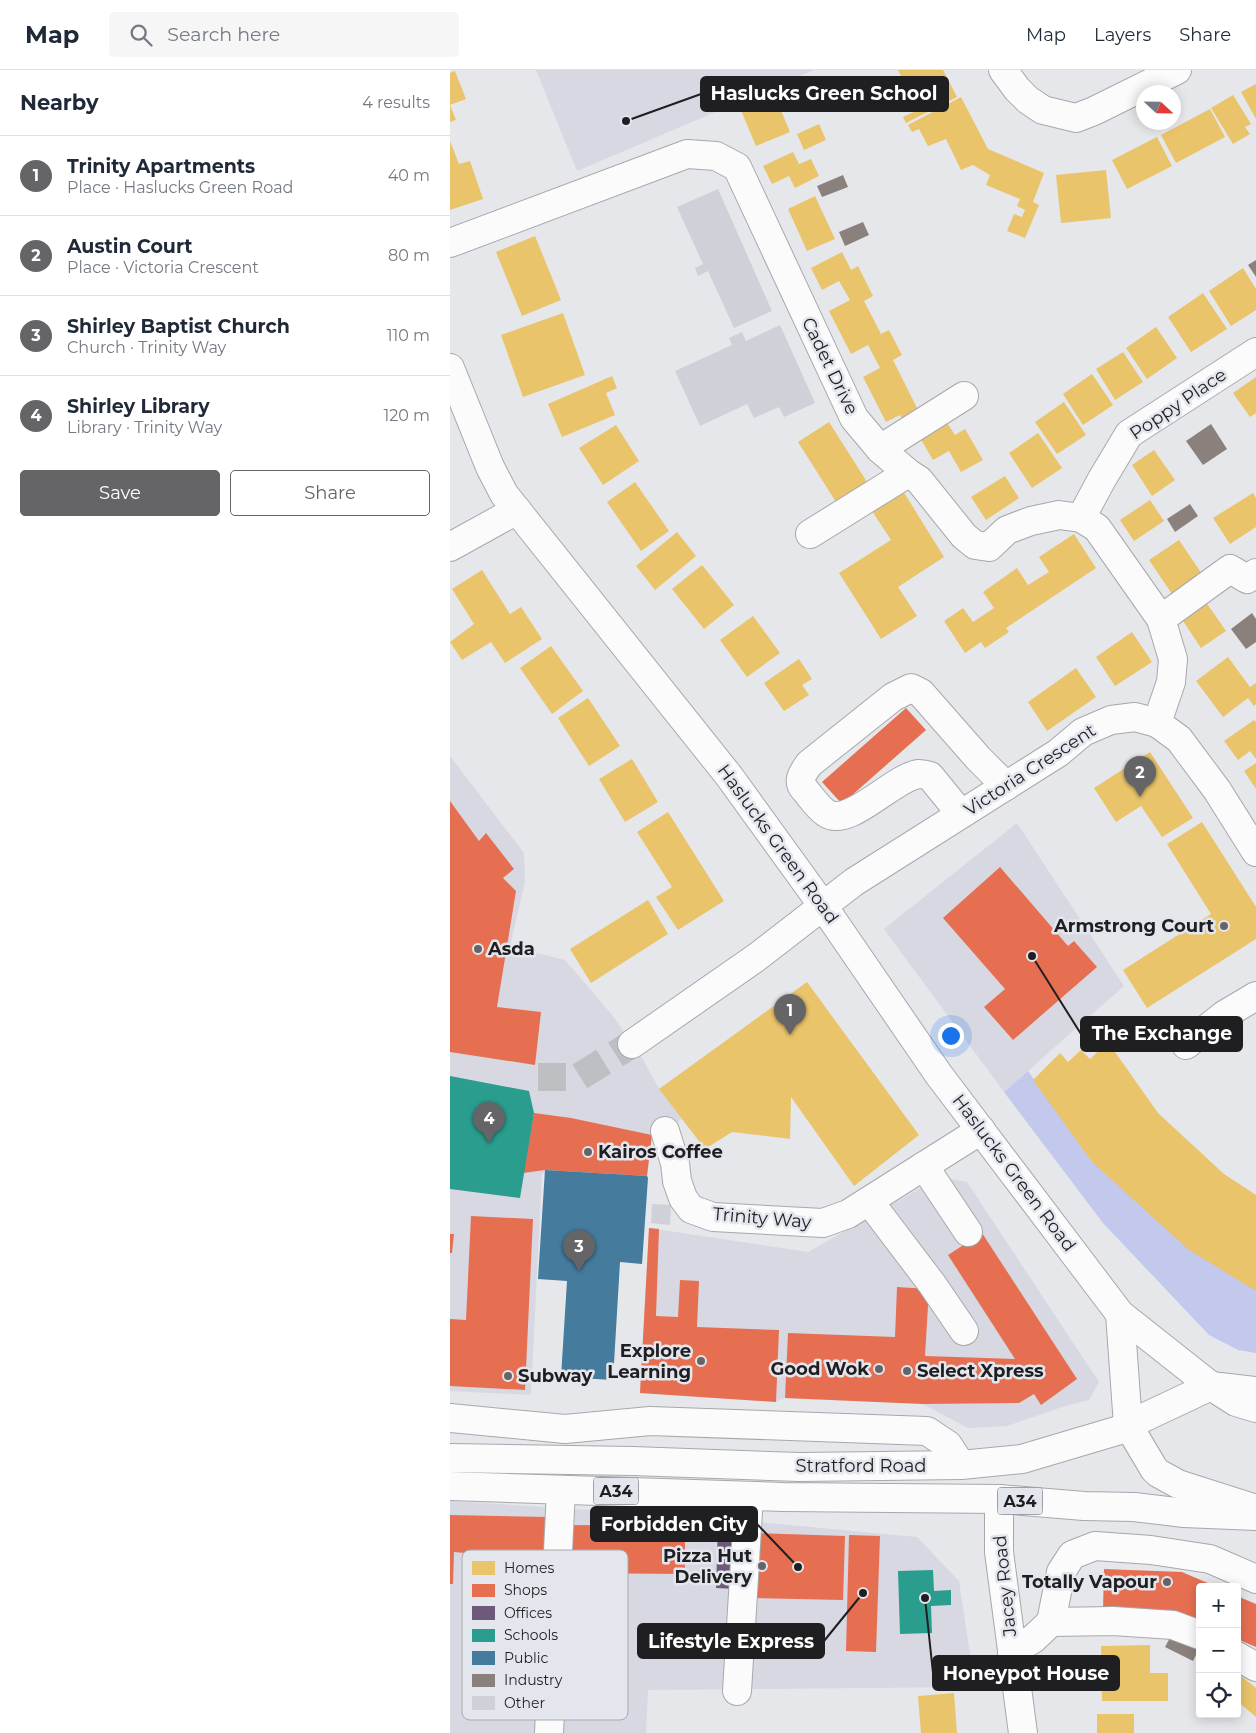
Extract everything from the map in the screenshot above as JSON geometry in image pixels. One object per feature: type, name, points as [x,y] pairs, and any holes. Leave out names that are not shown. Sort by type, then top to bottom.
[{"type":"main road","points":[[1003,70],[1028,100],[1043,110],[1076,118],[1177,70]]},
{"type":"main road","name":"Cadet Drive","points":[[450,244],[687,154],[716,156],[736,167],[854,418],[880,448],[908,473],[919,480],[964,536],[975,545],[989,547],[1008,530],[1032,521],[1059,515],[1081,518]]},
{"type":"main road","name":"Poppy Place","points":[[1081,518],[1128,434],[1256,352]]},
{"type":"main road","name":"Haslucks Green Road","points":[[450,368],[490,467],[504,494],[730,776],[823,906],[939,1075],[1120,1314],[1210,1386],[1236,1402],[1256,1408]]},
{"type":"main road","points":[[880,448],[964,396]]},
{"type":"main road","points":[[810,534],[908,473]]},
{"type":"main road","points":[[450,547],[517,510]]},
{"type":"main road","points":[[1081,518],[1097,528],[1160,618],[1173,659],[1171,682],[1157,723]]},
{"type":"main road","points":[[1160,618],[1230,569],[1247,579],[1256,573]]},
{"type":"main road","points":[[961,814],[930,776],[919,774],[899,782],[853,812],[838,816],[826,814],[801,786],[800,776],[809,764],[893,697],[911,688],[921,693],[978,758],[1006,786]]},
{"type":"main road","name":"Victoria Crescent","points":[[632,1044],[757,957],[854,882],[1058,753],[1083,732],[1111,720],[1135,717],[1157,723],[1179,739],[1253,840]]},
{"type":"main road","points":[[1186,1045],[1224,1014],[1256,996]]},
{"type":"main road","name":"Trinity Way","points":[[665,1131],[675,1163],[677,1181],[683,1198],[691,1210],[713,1216],[823,1223],[848,1214],[980,1130]]},
{"type":"main road","points":[[924,1166],[968,1232]]},
{"type":"main road","points":[[869,1201],[932,1284],[964,1331]]},
{"type":"main road","points":[[1120,1314],[1128,1425],[1150,1463],[1158,1473],[1178,1484],[1256,1508]]},
{"type":"main road","points":[[1210,1386],[1256,1391]]},
{"type":"main road","name":"Stratford Road","points":[[450,1458],[800,1467],[961,1466],[1022,1459],[1124,1429],[1128,1425],[1210,1386]]},
{"type":"main road","points":[[450,1418],[565,1429],[650,1421],[927,1431],[948,1445],[961,1466]]},
{"type":"main road","points":[[544,1427],[544,1460]]},
{"type":"main road","name":"Jacey Road","points":[[998,1462],[999,1552],[1023,1733]]},
{"type":"main road","name":"Stratford Road","points":[[450,1486],[783,1497],[998,1499],[1084,1506],[1134,1507],[1184,1513],[1256,1516]]},
{"type":"main road","points":[[558,1550],[561,1490]]},
{"type":"main road","points":[[737,1691],[749,1496]]},
{"type":"main road","points":[[1012,1652],[1033,1639],[1051,1622],[1062,1572],[1072,1555],[1095,1546],[1151,1550],[1210,1559],[1256,1579]]},
{"type":"main road","points":[[1051,1622],[1113,1621],[1173,1625],[1196,1634]]},
{"type":"main road","points":[[1241,1658],[1256,1667]]},
{"type":"main road","points":[[549,1733],[550,1720]]},
{"type":"shaded area","points":[[536,70],[814,70],[577,171]]},
{"type":"shaded area","points":[[450,756],[524,853],[525,882],[510,946],[565,960],[613,1016],[644,1061],[659,1089],[682,1119],[665,1131],[652,1135],[647,1176],[542,1173],[531,1395],[450,1391]]},
{"type":"shaded area","points":[[1017,823],[1124,986],[1004,1092],[884,929]]},
{"type":"shaded area","points":[[1028,1071],[1092,1162],[1256,1291],[1256,1353],[1238,1350],[1209,1335],[1103,1223],[1004,1092]]},
{"type":"shaded area","points":[[940,1177],[967,1182],[1099,1382],[1089,1400],[1007,1426],[968,1428],[923,1404],[785,1398],[776,1402],[640,1393],[649,1228],[808,1252]]},
{"type":"shaded area","points":[[450,1501],[715,1518],[917,1537],[959,1581],[975,1687],[648,1690],[646,1733],[450,1733]]},
{"type":"building: Homes","points":[[898,70],[943,70],[957,97],[906,123],[903,117],[929,105],[918,84],[907,89]]},
{"type":"building: Homes","points":[[455,71],[466,99],[450,105],[450,73]]},
{"type":"building: Homes","points":[[1256,84],[1256,119],[1241,92]]},
{"type":"building: Homes","points":[[774,94],[790,132],[756,146],[740,108]]},
{"type":"building: Homes","points":[[1233,95],[1251,124],[1245,127],[1250,134],[1233,144],[1211,108]]},
{"type":"building: Homes","points":[[961,97],[988,149],[1044,173],[1033,202],[1039,205],[1025,238],[1007,231],[1014,214],[1022,217],[1025,210],[1017,206],[1020,199],[986,185],[990,175],[973,165],[961,170],[946,139],[928,146],[919,129],[912,132],[908,125]]},
{"type":"building: Homes","points":[[450,105],[456,120],[450,122]]},
{"type":"building: Homes","points":[[1210,109],[1225,137],[1176,163],[1161,135],[1170,130],[1181,130],[1181,124]]},
{"type":"building: Homes","points":[[819,124],[826,140],[804,150],[797,134]]},
{"type":"building: Homes","points":[[1157,137],[1172,166],[1127,189],[1112,160]]},
{"type":"building: Homes","points":[[450,141],[459,164],[470,161],[483,199],[450,210]]},
{"type":"building: Homes","points":[[793,152],[799,164],[811,159],[819,176],[795,188],[789,176],[772,184],[763,166]]},
{"type":"building: Homes","points":[[1106,170],[1111,218],[1061,223],[1056,175]]},
{"type":"building: Homes","points":[[815,196],[835,239],[807,251],[788,209]]},
{"type":"building: Homes","points":[[535,236],[561,300],[522,316],[496,252]]},
{"type":"building: Homes","points":[[842,252],[851,270],[858,266],[873,296],[864,301],[881,334],[889,330],[902,355],[893,360],[920,414],[904,423],[900,415],[886,422],[863,377],[880,368],[868,345],[851,354],[829,311],[850,300],[839,281],[822,290],[811,268]]},
{"type":"building: Homes","points":[[1243,268],[1256,289],[1256,310],[1231,326],[1209,291]]},
{"type":"building: Homes","points":[[1203,293],[1227,329],[1191,352],[1168,317]]},
{"type":"building: Homes","points":[[563,313],[585,375],[523,397],[501,335]]},
{"type":"building: Homes","points":[[1156,327],[1177,358],[1147,379],[1126,348]]},
{"type":"building: Homes","points":[[1123,352],[1143,382],[1115,400],[1096,369]]},
{"type":"building: Homes","points":[[1092,374],[1113,405],[1083,425],[1063,394]]},
{"type":"building: Homes","points":[[612,376],[617,388],[606,393],[615,415],[562,437],[548,404]]},
{"type":"building: Homes","points":[[1256,377],[1256,413],[1250,417],[1233,393]]},
{"type":"building: Homes","points":[[1064,402],[1086,435],[1057,454],[1035,422]]},
{"type":"building: Homes","points":[[829,422],[867,482],[836,502],[798,442]]},
{"type":"building: Homes","points":[[947,423],[955,435],[965,429],[983,460],[961,472],[949,451],[933,460],[920,438]]},
{"type":"building: Homes","points":[[616,425],[639,461],[603,485],[579,448]]},
{"type":"building: Homes","points":[[1038,433],[1062,468],[1032,488],[1009,453]]},
{"type":"building: Homes","points":[[1154,450],[1175,480],[1152,496],[1132,465]]},
{"type":"building: Homes","points":[[1005,476],[1019,498],[986,520],[971,497]]},
{"type":"building: Homes","points":[[635,482],[669,531],[641,551],[607,502]]},
{"type":"building: Homes","points":[[903,491],[944,557],[898,587],[917,616],[881,639],[839,573],[891,540],[872,511]]},
{"type":"building: Homes","points":[[1253,493],[1256,498],[1256,527],[1230,544],[1213,518]]},
{"type":"building: Homes","points":[[1150,500],[1164,521],[1134,541],[1120,520]]},
{"type":"building: Homes","points":[[677,532],[696,556],[655,590],[636,566]]},
{"type":"building: Homes","points":[[1074,534],[1096,568],[1006,628],[1009,632],[985,648],[981,642],[965,653],[944,621],[963,608],[973,622],[994,608],[983,592],[1017,568],[1028,585],[1049,572],[1039,557]]},
{"type":"building: Homes","points":[[1179,540],[1202,574],[1172,594],[1149,560]]},
{"type":"building: Homes","points":[[702,565],[734,605],[704,629],[672,589]]},
{"type":"building: Homes","points":[[482,570],[510,614],[521,607],[542,639],[505,663],[491,642],[462,660],[450,642],[474,624],[452,589]]},
{"type":"building: Homes","points":[[1203,598],[1226,631],[1201,648],[1179,615]]},
{"type":"building: Homes","points":[[753,616],[780,653],[747,677],[720,640]]},
{"type":"building: Homes","points":[[1132,632],[1152,662],[1115,686],[1096,657]]},
{"type":"building: Homes","points":[[551,646],[583,691],[552,714],[520,668]]},
{"type":"building: Homes","points":[[1228,657],[1250,687],[1256,683],[1256,704],[1254,706],[1248,698],[1223,717],[1196,681]]},
{"type":"building: Homes","points":[[799,659],[812,679],[802,685],[809,695],[784,711],[764,683]]},
{"type":"building: Homes","points":[[1076,668],[1096,697],[1047,731],[1028,702]]},
{"type":"building: Homes","points":[[588,698],[620,746],[589,766],[558,718]]},
{"type":"building: Homes","points":[[1254,720],[1256,722],[1256,759],[1250,751],[1238,760],[1224,741]]},
{"type":"building: Homes","points":[[1150,752],[1193,818],[1162,837],[1141,806],[1116,822],[1094,788]]},
{"type":"building: Homes","points":[[632,759],[658,802],[625,822],[599,779]]},
{"type":"building: Homes","points":[[1256,763],[1256,789],[1244,771]]},
{"type":"building: Homes","points":[[668,812],[724,901],[678,930],[656,897],[672,887],[637,832]]},
{"type":"building: Homes","name":"Armstrong Court","points":[[1202,822],[1256,907],[1256,939],[1147,1008],[1123,970],[1211,914],[1167,844]]},
{"type":"building: Homes","points":[[648,900],[668,934],[591,983],[570,949]]},
{"type":"building: Homes","points":[[807,982],[919,1135],[854,1186],[791,1097],[790,1139],[732,1132],[705,1149],[659,1089]]},
{"type":"building: Homes","points":[[1108,1042],[1158,1113],[1224,1174],[1256,1195],[1256,1291],[1189,1250],[1092,1162],[1033,1080],[1060,1053],[1068,1062],[1081,1050],[1090,1059]]},
{"type":"building: Homes","points":[[1150,1645],[1150,1673],[1168,1673],[1168,1701],[1102,1701],[1101,1646]]},
{"type":"building: Homes","points":[[1241,1676],[1256,1688],[1256,1717],[1241,1704]]},
{"type":"building: Homes","points":[[954,1693],[957,1733],[921,1733],[918,1696]]},
{"type":"building: Homes","points":[[1097,1714],[1134,1714],[1134,1733],[1097,1733]]},
{"type":"building: Shops","points":[[906,708],[926,730],[842,804],[822,782]]},
{"type":"building: Shops","name":"Asda","points":[[450,801],[479,841],[486,833],[514,869],[503,878],[516,891],[497,1007],[541,1012],[535,1065],[450,1052]]},
{"type":"building: Shops","points":[[1000,867],[1068,946],[1074,941],[1097,967],[1013,1040],[984,1007],[1005,989],[943,918]]},
{"type":"building: Shops","name":"Kairos Coffee","points":[[534,1113],[571,1118],[652,1135],[647,1176],[545,1170],[523,1173]]},
{"type":"building: Shops","points":[[471,1216],[533,1219],[525,1390],[450,1386],[450,1319],[466,1320]]},
{"type":"building: Shops","points":[[649,1228],[659,1229],[656,1316],[678,1317],[680,1280],[699,1281],[697,1327],[779,1330],[776,1402],[640,1393]]},
{"type":"building: Shops","points":[[982,1233],[1077,1379],[1041,1405],[1034,1394],[1019,1403],[923,1404],[785,1398],[788,1333],[895,1337],[897,1287],[929,1289],[925,1356],[1015,1359],[948,1255]]},
{"type":"building: Shops","points":[[450,1234],[454,1234],[452,1253],[450,1253]]},
{"type":"building: Shops","points":[[450,1515],[549,1517],[548,1550],[462,1550],[462,1553],[454,1552],[453,1584],[450,1584]]},
{"type":"building: Shops","points":[[567,1525],[685,1526],[685,1574],[628,1574],[628,1550],[567,1550]]},
{"type":"building: Shops","points":[[754,1533],[845,1536],[843,1600],[752,1598]]},
{"type":"building: Shops","points":[[849,1535],[880,1536],[876,1652],[846,1651]]},
{"type":"building: Shops","points":[[1104,1569],[1182,1572],[1208,1583],[1196,1583],[1196,1623],[1103,1610]]},
{"type":"building: Shops","points":[[1241,1598],[1256,1604],[1256,1647],[1241,1641]]},
{"type":"building: Offices","points":[[718,1525],[738,1525],[736,1589],[716,1588]]},
{"type":"building: Schools","points":[[450,1076],[529,1091],[534,1113],[520,1198],[450,1189]]},
{"type":"building: Schools","points":[[933,1570],[934,1591],[951,1590],[951,1605],[931,1606],[932,1633],[900,1634],[898,1571]]},
{"type":"building: Public","points":[[545,1170],[647,1176],[648,1178],[642,1264],[620,1262],[613,1380],[561,1377],[567,1281],[538,1279]]},
{"type":"building: Industry","points":[[843,175],[848,187],[822,197],[817,186]]},
{"type":"building: Industry","points":[[863,222],[869,235],[845,246],[839,232]]},
{"type":"building: Industry","points":[[1256,260],[1256,277],[1248,265]]},
{"type":"building: Industry","points":[[1211,424],[1227,449],[1203,465],[1186,441]]},
{"type":"building: Industry","points":[[1190,504],[1198,516],[1175,532],[1167,519]]},
{"type":"building: Industry","points":[[1252,613],[1256,619],[1256,642],[1246,649],[1231,629]]},
{"type":"building: Industry","points":[[1172,1634],[1196,1645],[1196,1655],[1193,1661],[1165,1647]]},
{"type":"building: Other","points":[[718,189],[772,311],[734,328],[708,271],[698,276],[695,268],[703,264],[677,207]]},
{"type":"building: Other","points":[[780,325],[815,403],[784,417],[779,407],[754,418],[747,404],[700,426],[675,371],[732,345],[729,338],[742,332],[746,341]]},
{"type":"building: Other","points":[[652,1204],[671,1205],[670,1225],[651,1223]]},
{"type":"tunnel","points":[[538,1077],[579,1077],[632,1044]]},
{"type":"place","name":"Haslucks Green School","points":[[626,121]]},
{"type":"place","name":"Austin Court","points":[[1140,797]]},
{"type":"place","name":"Armstrong Court","points":[[1224,926]]},
{"type":"place","name":"Asda","points":[[478,949]]},
{"type":"place","name":"The Exchange","points":[[1032,956]]},
{"type":"place","name":"Trinity Apartments","points":[[790,1035]]},
{"type":"place","name":"Shirley Library","points":[[489,1143]]},
{"type":"place","name":"Kairos Coffee","points":[[588,1152]]},
{"type":"place","name":"Shirley Baptist Church","points":[[579,1271]]},
{"type":"place","name":"Explore Learning","points":[[701,1361]]},
{"type":"place","name":"Good Wok","points":[[879,1369]]},
{"type":"place","name":"Select Xpress","points":[[907,1371]]},
{"type":"place","name":"Subway","points":[[508,1376]]},
{"type":"place","name":"Pizza Hut Delivery","points":[[762,1566]]},
{"type":"place","name":"Forbidden City","points":[[798,1567]]},
{"type":"place","name":"Totally Vapour","points":[[1167,1582]]},
{"type":"place","name":"Lifestyle Express","points":[[863,1593]]},
{"type":"place","name":"Honeypot House","points":[[925,1598]]}]
